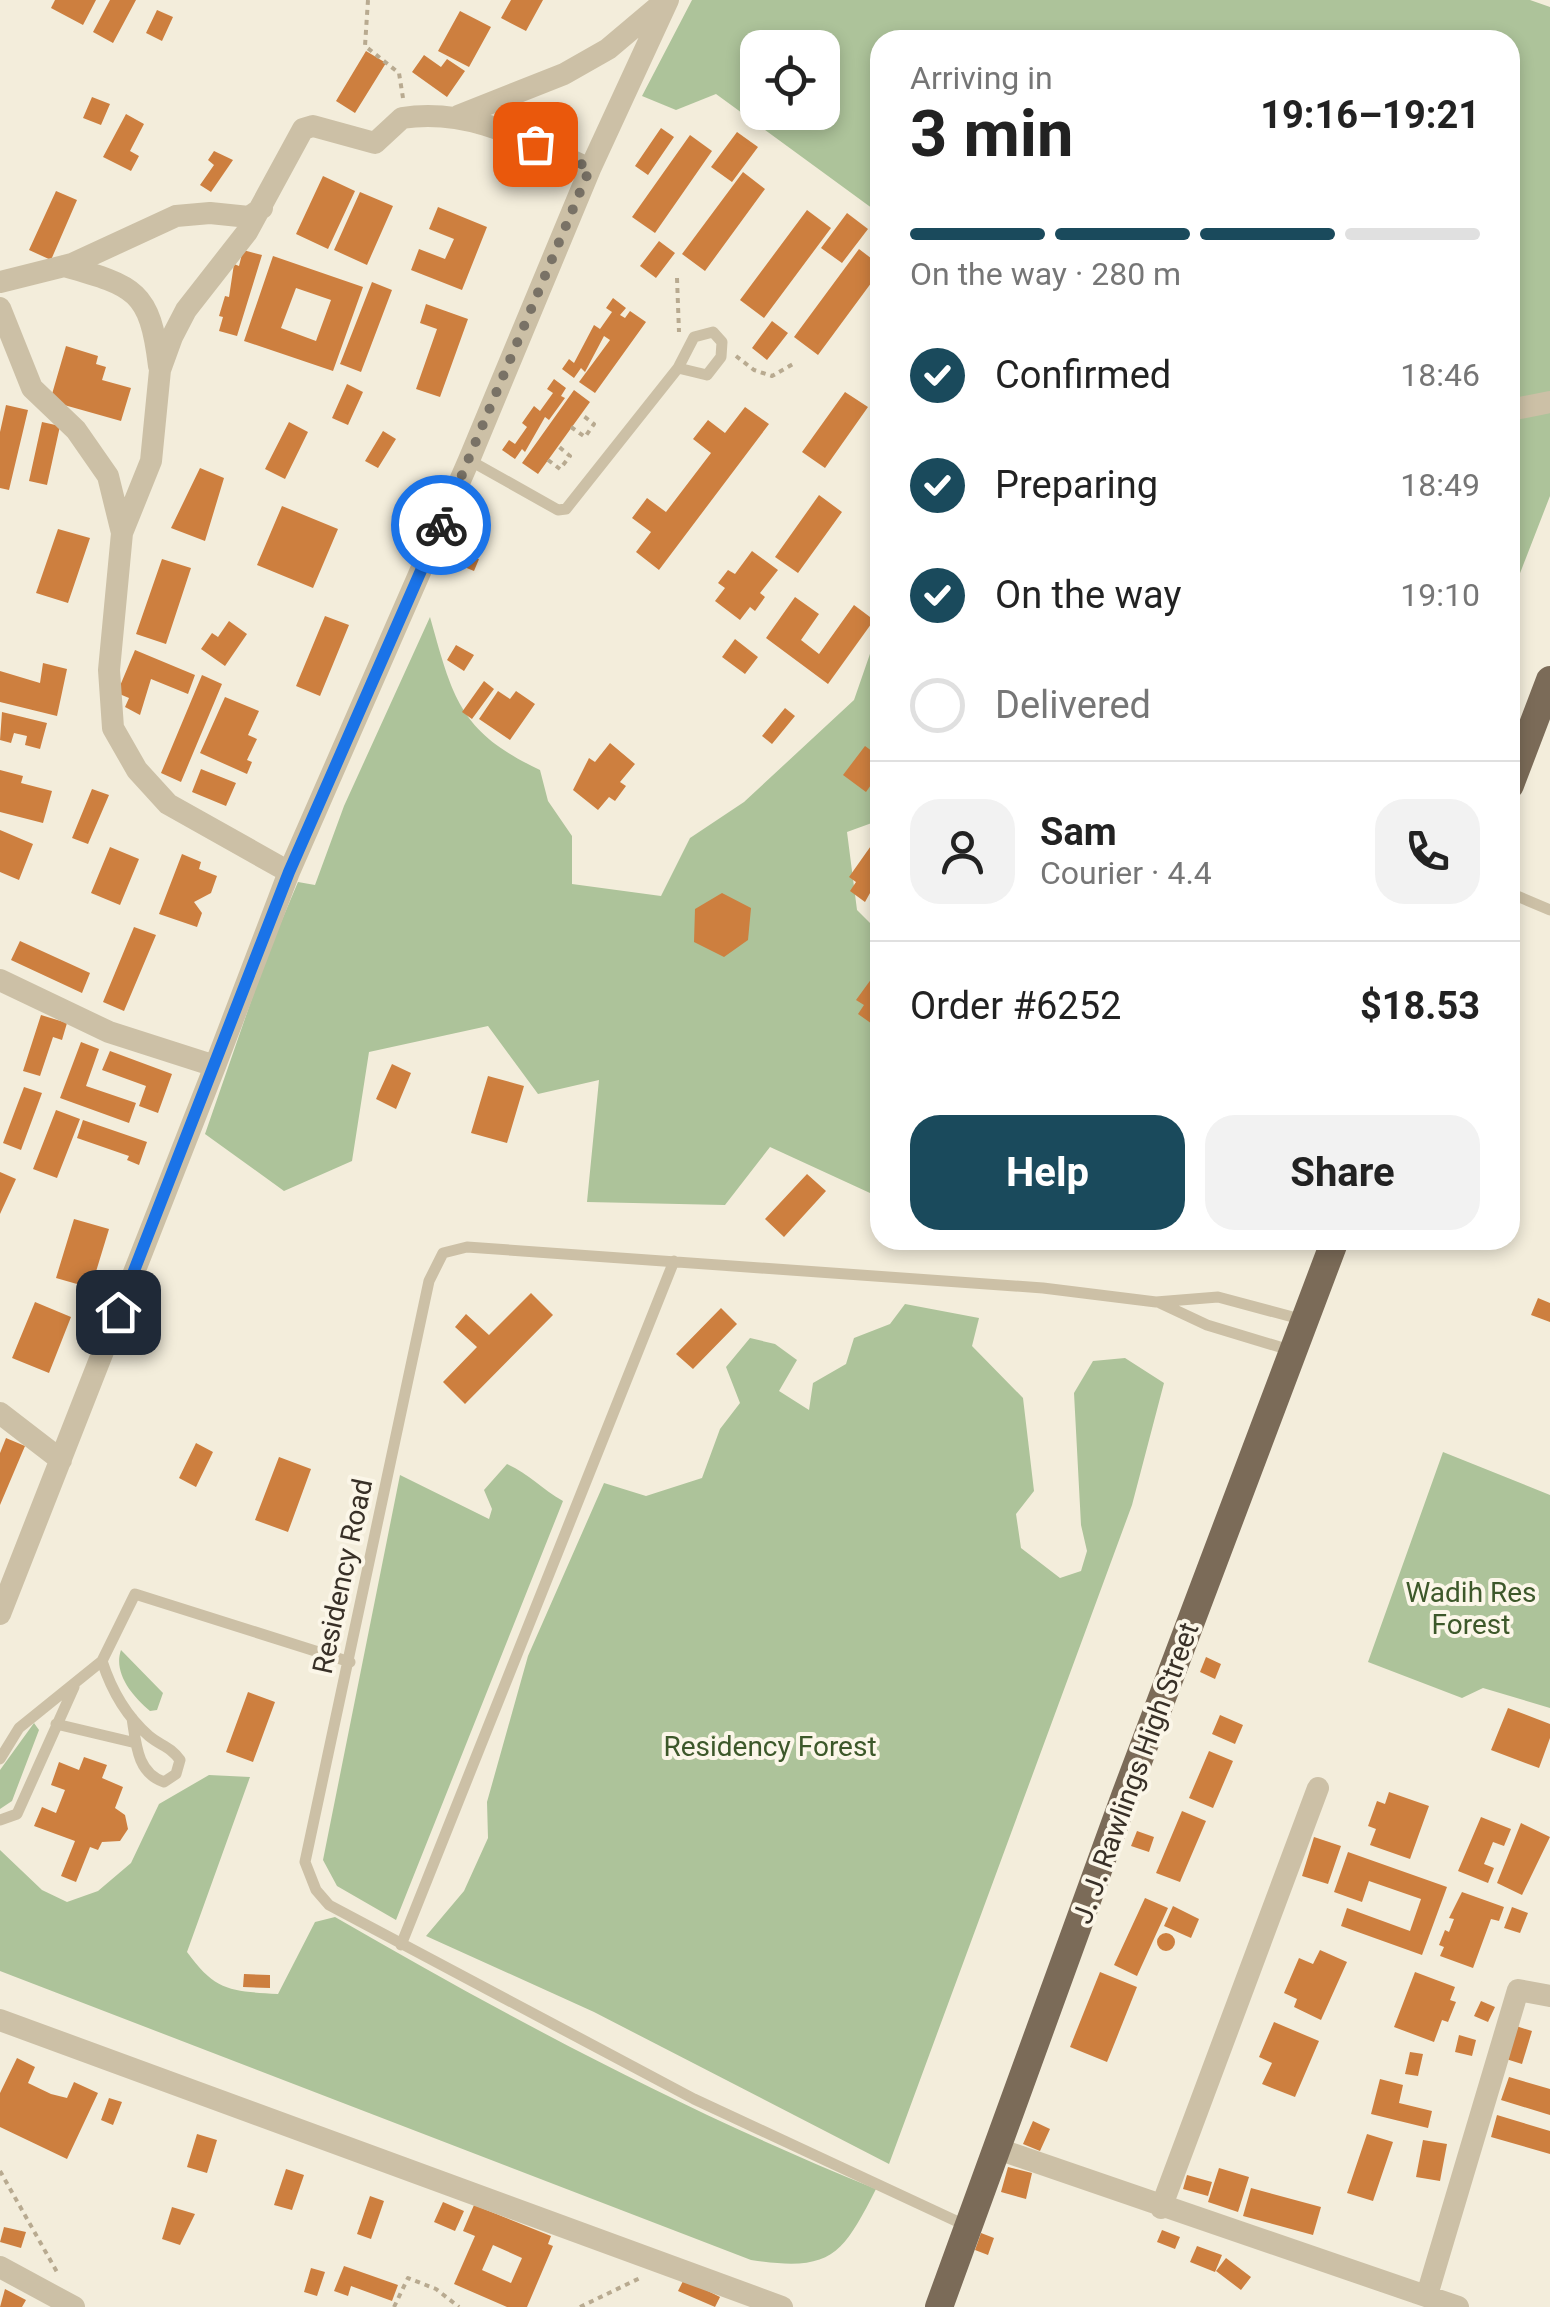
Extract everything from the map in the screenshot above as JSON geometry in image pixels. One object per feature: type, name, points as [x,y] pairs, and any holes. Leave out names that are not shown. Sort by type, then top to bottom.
[{"type":"main road","points":[[1520,759],[1550,680]]},
{"type":"main road","name":"J. J. Rawlings High Street","points":[[939,2307],[1332,1250]]},
{"type":"street","points":[[458,116],[608,50],[667,0]]},
{"type":"street","points":[[0,1614],[289,872],[470,460],[590,168],[667,0]]},
{"type":"street","points":[[160,370],[186,310],[262,208],[303,129],[313,126],[376,143],[402,118],[458,116],[480,120],[590,168]]},
{"type":"street","points":[[0,282],[64,266],[176,216],[249,217],[262,208]]},
{"type":"street","points":[[64,266],[114,280],[138,294],[154,322],[160,370],[151,461],[122,533],[109,670],[114,728],[137,770],[168,804],[289,872]]},
{"type":"street","points":[[0,308],[32,388],[76,430],[108,476],[122,533]]},
{"type":"street","points":[[1520,408],[1550,402]]},
{"type":"street","points":[[0,980],[109,1032],[215,1066]]},
{"type":"street","points":[[0,1412],[61,1460]]},
{"type":"street","points":[[1161,2208],[1318,1788]]},
{"type":"street","points":[[1427,2296],[1518,1990],[1550,1996]]},
{"type":"street","points":[[0,2020],[782,2307]]},
{"type":"street","points":[[998,2149],[1458,2307]]},
{"type":"street","points":[[0,2267],[74,2307]]},
{"type":"lane","points":[[470,460],[558,510],[566,509],[678,368],[694,337],[712,332],[722,342],[721,357],[707,374],[678,368]]},
{"type":"lane","points":[[1520,897],[1550,910]]},
{"type":"lane","name":"Residency Road","points":[[968,2227],[694,2099],[401,1945],[329,1905],[316,1890],[305,1862],[429,1281],[443,1253],[467,1247],[1043,1288],[1156,1302],[1218,1297],[1304,1320]]},
{"type":"lane","points":[[401,1945],[674,1261]]},
{"type":"lane","name":"Residency Road","points":[[1156,1302],[1207,1325],[1292,1351]]},
{"type":"lane","points":[[0,1759],[19,1728],[102,1661],[135,1594],[350,1662]]},
{"type":"lane","points":[[102,1661],[109,1684],[132,1718],[153,1739],[170,1746],[180,1760],[176,1774],[164,1782],[152,1778],[141,1763],[132,1718]]},
{"type":"lane","points":[[0,1820],[17,1814],[74,1687]]},
{"type":"lane","points":[[56,1724],[136,1743]]},
{"type":"path","points":[[368,0],[364,46],[399,73],[402,118]]},
{"type":"path","points":[[677,278],[684,351]]},
{"type":"path","points":[[722,342],[754,370],[772,376],[793,364]]},
{"type":"path","points":[[572,427],[584,437],[594,424],[581,414]]},
{"type":"path","points":[[548,460],[560,469],[570,456],[558,446]]},
{"type":"path","points":[[0,2172],[60,2277]]},
{"type":"path","points":[[580,2307],[672,2264]]},
{"type":"path","points":[[394,2307],[408,2278],[436,2289],[459,2307]]},
{"type":"green space","points":[[692,0],[1530,0],[1550,7],[1550,496],[1520,573],[1520,30],[870,30],[870,207],[765,130],[840,130],[840,30],[740,30],[740,112],[716,94],[676,110],[642,96]]},
{"type":"green space","points":[[430,617],[454,691],[476,727],[492,742],[540,770],[548,801],[572,836],[572,884],[661,896],[690,838],[744,802],[854,700],[870,654],[870,824],[847,832],[857,910],[870,923],[870,1193],[770,1147],[725,1205],[587,1202],[599,1080],[538,1094],[488,1026],[369,1052],[352,1161],[284,1191],[205,1134],[267,955],[298,882],[315,885],[344,806]]},
{"type":"green space","name":"Residency Forest","points":[[905,1304],[979,1318],[972,1346],[1023,1398],[1034,1491],[1016,1514],[1021,1548],[1060,1578],[1081,1571],[1087,1551],[1081,1525],[1074,1393],[1093,1361],[1125,1358],[1164,1383],[1132,1505],[889,2164],[594,2012],[426,1936],[464,1891],[488,1838],[487,1802],[528,1656],[604,1483],[646,1496],[702,1478],[720,1429],[740,1403],[726,1367],[750,1338],[775,1344],[797,1360],[779,1391],[809,1410],[813,1383],[846,1364],[854,1338],[890,1324]]},
{"type":"green space","name":"Wadih Res Forest","points":[[1443,1452],[1550,1495],[1550,1708],[1483,1688],[1462,1698],[1368,1662]]},
{"type":"green space","points":[[507,1464],[563,1501],[396,1920],[337,1886],[323,1860],[400,1475],[489,1519],[492,1509],[484,1490]]},
{"type":"green space","points":[[121,1650],[163,1693],[157,1710],[150,1711],[126,1684],[120,1667]]},
{"type":"green space","points":[[34,1723],[39,1730],[12,1801],[0,1809],[0,1770]]},
{"type":"green space","points":[[209,1775],[250,1777],[187,1952],[216,1982],[236,1990],[278,1994],[315,1922],[335,1917],[601,2063],[737,2129],[876,2189],[843,2244],[817,2260],[751,2260],[0,1971],[0,1850],[42,1890],[67,1902],[98,1891],[131,1863],[159,1804]]},
{"type":"building","points":[[55,0],[96,0],[83,25],[51,8]]},
{"type":"building","points":[[110,0],[136,0],[113,43],[93,32]]},
{"type":"building","points":[[511,0],[543,0],[526,31],[501,18]]},
{"type":"building","points":[[157,10],[173,17],[162,41],[146,33]]},
{"type":"building","points":[[460,11],[491,27],[469,67],[438,51]]},
{"type":"building","points":[[366,51],[386,63],[355,113],[336,101]]},
{"type":"building","points":[[424,55],[441,67],[447,59],[465,71],[447,97],[412,72]]},
{"type":"building","points":[[92,97],[110,104],[101,125],[83,118]]},
{"type":"building","points":[[126,114],[144,124],[130,151],[139,156],[131,171],[103,157]]},
{"type":"building","points":[[661,128],[674,137],[648,175],[635,166]]},
{"type":"building","points":[[737,132],[758,147],[732,182],[711,167]]},
{"type":"building","points":[[690,135],[712,151],[655,233],[632,217]]},
{"type":"building","points":[[214,151],[233,160],[211,192],[200,185],[214,165],[208,160]]},
{"type":"building","points":[[743,172],[765,189],[705,271],[682,254]]},
{"type":"building","points":[[323,176],[355,191],[328,249],[296,234]]},
{"type":"building","points":[[56,191],[77,200],[51,260],[29,250]]},
{"type":"building","points":[[360,192],[393,206],[367,265],[334,250]]},
{"type":"building","points":[[438,207],[487,227],[462,290],[411,270],[419,249],[445,259],[454,239],[429,229]]},
{"type":"building","points":[[807,210],[831,228],[764,318],[740,300]]},
{"type":"building","points":[[847,213],[868,229],[842,263],[821,248]]},
{"type":"building","points":[[659,241],[675,253],[656,278],[640,266]]},
{"type":"building","points":[[859,249],[870,257],[870,285],[818,355],[794,337]]},
{"type":"building","points":[[243,250],[262,255],[237,336],[219,331],[223,317],[219,316],[225,296],[229,297],[234,264],[239,266]]},
{"type":"building","points":[[273,256],[363,287],[333,371],[244,341]],"holes":[[[296,288],[331,300],[316,341],[281,328]]]},
{"type":"building","points":[[372,282],[392,290],[361,372],[340,364]]},
{"type":"building","points":[[613,298],[626,308],[620,315],[625,318],[630,311],[646,322],[595,393],[579,382],[610,340],[604,336],[585,372],[581,368],[574,378],[562,369],[569,359],[574,363],[594,325],[600,329],[612,312],[606,308]]},
{"type":"building","points":[[426,304],[468,319],[440,397],[416,389],[437,329],[420,323]]},
{"type":"building","points":[[772,321],[788,333],[767,360],[752,348]]},
{"type":"building","points":[[66,346],[98,356],[96,364],[106,367],[102,380],[131,388],[121,421],[50,401]]},
{"type":"building","points":[[554,379],[566,388],[561,396],[565,398],[549,420],[545,417],[525,452],[522,449],[515,459],[502,450],[509,440],[515,444],[527,427],[522,423],[534,406],[540,411],[553,393],[547,389]]},
{"type":"building","points":[[347,384],[363,392],[348,425],[332,418]]},
{"type":"building","points":[[574,390],[590,402],[538,474],[522,463]]},
{"type":"building","points":[[845,392],[868,407],[825,468],[802,452]]},
{"type":"building","points":[[6,405],[28,410],[9,490],[0,488],[0,432]]},
{"type":"building","points":[[745,407],[769,424],[659,570],[636,552],[651,532],[632,518],[647,498],[666,512],[711,453],[693,439],[708,420],[725,433]]},
{"type":"building","points":[[42,422],[60,426],[47,485],[29,481]]},
{"type":"building","points":[[289,422],[308,432],[285,479],[265,469]]},
{"type":"building","points":[[383,431],[396,439],[378,468],[365,461]]},
{"type":"building","points":[[200,468],[224,478],[205,541],[171,528]]},
{"type":"building","points":[[819,495],[842,512],[798,573],[775,557]]},
{"type":"building","points":[[282,506],[338,529],[313,588],[257,565]]},
{"type":"building","points":[[58,529],[90,538],[68,603],[36,593]]},
{"type":"building","points":[[459,531],[476,538],[469,556],[479,559],[474,571],[447,560]]},
{"type":"building","points":[[752,551],[778,570],[760,593],[765,597],[755,611],[750,607],[740,620],[715,601],[725,588],[718,583],[728,570],[735,574]]},
{"type":"building","points":[[162,559],[191,568],[166,644],[136,634]]},
{"type":"building","points":[[795,597],[819,614],[801,640],[819,654],[854,605],[870,617],[870,626],[828,684],[766,638]]},
{"type":"building","points":[[325,616],[349,625],[320,696],[296,686]]},
{"type":"building","points":[[229,621],[247,634],[225,666],[201,649],[212,633],[218,637]]},
{"type":"building","points":[[735,639],[758,657],[745,674],[722,657]]},
{"type":"building","points":[[456,645],[474,655],[464,671],[447,660]]},
{"type":"building","points":[[135,650],[195,675],[188,694],[151,679],[140,715],[125,707],[129,698],[117,693]]},
{"type":"building","points":[[43,663],[67,669],[57,716],[0,702],[0,671],[40,683]]},
{"type":"building","points":[[202,675],[222,684],[181,782],[161,773]]},
{"type":"building","points":[[484,681],[494,689],[472,719],[462,712]]},
{"type":"building","points":[[498,691],[510,699],[516,691],[535,704],[510,740],[479,719]]},
{"type":"building","points":[[225,697],[259,711],[248,735],[257,739],[247,760],[252,762],[247,774],[200,753]]},
{"type":"building","points":[[785,708],[795,716],[772,744],[762,736]]},
{"type":"building","points":[[2,712],[47,723],[40,749],[25,745],[27,736],[14,733],[11,743],[0,740]]},
{"type":"building","points":[[610,743],[635,764],[620,782],[626,786],[615,801],[609,797],[598,810],[573,790],[589,758],[595,762]]},
{"type":"building","points":[[865,746],[870,750],[870,786],[866,792],[843,775]]},
{"type":"building","points":[[201,769],[236,783],[226,806],[192,792]]},
{"type":"building","points":[[0,770],[23,776],[21,783],[52,791],[43,823],[0,812]]},
{"type":"building","points":[[92,789],[109,795],[88,844],[72,838]]},
{"type":"building","points":[[0,830],[33,844],[19,880],[0,872]]},
{"type":"building","points":[[110,847],[139,859],[120,905],[91,893]]},
{"type":"building","points":[[870,847],[870,893],[865,902],[850,891],[856,882],[849,877]]},
{"type":"building","points":[[182,854],[201,862],[199,869],[217,876],[211,893],[194,902],[202,913],[197,927],[159,914]]},
{"type":"building","points":[[722,893],[751,908],[748,940],[724,957],[694,942],[695,909]]},
{"type":"building","points":[[134,927],[156,935],[124,1011],[103,1002]]},
{"type":"building","points":[[20,941],[90,973],[82,993],[11,960]]},
{"type":"building","points":[[870,981],[870,1022],[858,1014],[864,1005],[856,1000]]},
{"type":"building","points":[[41,1015],[67,1023],[62,1040],[53,1037],[40,1076],[23,1071]]},
{"type":"building","points":[[81,1042],[99,1049],[86,1086],[136,1103],[129,1123],[60,1098]]},
{"type":"building","points":[[110,1051],[172,1074],[158,1113],[139,1106],[146,1086],[102,1070]]},
{"type":"building","points":[[392,1064],[411,1073],[396,1109],[376,1099]]},
{"type":"building","points":[[488,1076],[524,1086],[507,1143],[471,1133]]},
{"type":"building","points":[[24,1087],[42,1093],[21,1150],[3,1143]]},
{"type":"building","points":[[56,1110],[80,1119],[57,1178],[33,1169]]},
{"type":"building","points":[[83,1120],[147,1142],[139,1165],[127,1160],[129,1156],[77,1138]]},
{"type":"building","points":[[0,1172],[16,1179],[0,1214]]},
{"type":"building","points":[[807,1174],[826,1191],[784,1237],[765,1219]]},
{"type":"building","points":[[74,1219],[109,1229],[91,1288],[56,1278]]},
{"type":"building","points":[[531,1293],[553,1315],[465,1404],[443,1382],[477,1347],[455,1327],[466,1314],[489,1335]]},
{"type":"building","points":[[1538,1298],[1550,1303],[1550,1322],[1531,1315]]},
{"type":"building","points":[[35,1302],[71,1317],[49,1373],[12,1358]]},
{"type":"building","points":[[721,1308],[737,1324],[693,1369],[676,1354]]},
{"type":"building","points":[[6,1438],[25,1446],[0,1505],[0,1453]]},
{"type":"building","points":[[196,1443],[213,1452],[196,1487],[179,1478]]},
{"type":"building","points":[[279,1457],[311,1469],[288,1532],[255,1520]]},
{"type":"building","points":[[1206,1657],[1221,1664],[1215,1679],[1200,1672]]},
{"type":"building","points":[[248,1692],[275,1702],[253,1762],[226,1752]]},
{"type":"building","points":[[1508,1708],[1550,1724],[1550,1738],[1539,1768],[1491,1750]]},
{"type":"building","points":[[1220,1715],[1243,1725],[1235,1744],[1212,1734]]},
{"type":"building","points":[[1209,1751],[1233,1761],[1213,1808],[1189,1798]]},
{"type":"building","points":[[84,1757],[107,1765],[102,1778],[123,1787],[115,1808],[125,1815],[128,1829],[120,1841],[102,1842],[98,1850],[90,1847],[76,1882],[61,1876],[75,1841],[34,1826],[42,1807],[56,1813],[65,1790],[51,1785],[59,1762],[79,1770]]},
{"type":"building","points":[[1389,1792],[1429,1806],[1410,1859],[1370,1845],[1376,1829],[1368,1826],[1377,1801],[1385,1804]]},
{"type":"building","points":[[1182,1811],[1206,1821],[1180,1882],[1156,1873]]},
{"type":"building","points":[[1481,1817],[1511,1829],[1504,1846],[1493,1842],[1484,1864],[1494,1868],[1488,1883],[1458,1871]]},
{"type":"building","points":[[1521,1823],[1550,1837],[1522,1895],[1497,1883]]},
{"type":"building","points":[[1137,1831],[1154,1837],[1149,1852],[1131,1846]]},
{"type":"building","points":[[1314,1837],[1341,1846],[1328,1884],[1302,1876]]},
{"type":"building","points":[[1348,1852],[1447,1887],[1422,1955],[1341,1926],[1347,1908],[1410,1931],[1421,1899],[1369,1881],[1362,1902],[1334,1892]]},
{"type":"building","points":[[1462,1892],[1504,1907],[1499,1921],[1491,1919],[1473,1968],[1440,1956],[1444,1947],[1439,1945],[1445,1930],[1449,1932],[1454,1919],[1449,1918]]},
{"type":"building","points":[[1145,1898],[1168,1908],[1137,1976],[1114,1965]]},
{"type":"building","points":[[1173,1906],[1199,1919],[1191,1938],[1164,1926]]},
{"type":"building","points":[[1512,1907],[1528,1913],[1520,1933],[1504,1928]]},
{"type":"building","points":[[1166,1933],[1173,1935],[1173,1949],[1166,1951],[1159,1949],[1157,1942],[1159,1935]]},
{"type":"building","points":[[1320,1950],[1347,1962],[1321,2020],[1294,2007],[1297,1999],[1284,1993],[1299,1958],[1313,1964]]},
{"type":"building","points":[[1100,1972],[1137,1987],[1107,2062],[1070,2047]]},
{"type":"building","points":[[1415,1972],[1455,1987],[1450,2000],[1456,2002],[1448,2022],[1442,2020],[1434,2042],[1394,2027]]},
{"type":"building","points":[[244,1974],[270,1975],[270,1988],[243,1987]]},
{"type":"building","points":[[1481,2001],[1495,2007],[1488,2022],[1474,2016]]},
{"type":"building","points":[[1274,2022],[1319,2041],[1295,2097],[1262,2084],[1272,2063],[1259,2057]]},
{"type":"building","points":[[1516,2026],[1532,2031],[1522,2064],[1506,2059]]},
{"type":"building","points":[[1459,2035],[1476,2040],[1472,2056],[1455,2052]]},
{"type":"building","points":[[1410,2052],[1423,2054],[1418,2076],[1405,2074]]},
{"type":"building","points":[[17,2058],[35,2067],[28,2083],[51,2094],[67,2098],[74,2082],[98,2093],[67,2159],[0,2127],[0,2093]]},
{"type":"building","points":[[1509,2077],[1550,2089],[1550,2115],[1501,2100]]},
{"type":"building","points":[[1380,2079],[1403,2085],[1399,2103],[1432,2111],[1428,2128],[1371,2114]]},
{"type":"building","points":[[109,2098],[122,2102],[113,2125],[101,2120]]},
{"type":"building","points":[[1497,2115],[1550,2131],[1550,2154],[1491,2137]]},
{"type":"building","points":[[1033,2121],[1050,2129],[1040,2151],[1023,2144]]},
{"type":"building","points":[[197,2134],[217,2140],[207,2173],[187,2167]]},
{"type":"building","points":[[1367,2134],[1393,2142],[1373,2201],[1347,2193]]},
{"type":"building","points":[[1423,2140],[1447,2144],[1440,2181],[1416,2177]]},
{"type":"building","points":[[1008,2167],[1032,2173],[1026,2199],[1001,2192]]},
{"type":"building","points":[[1219,2168],[1249,2177],[1238,2212],[1208,2202]]},
{"type":"building","points":[[286,2169],[304,2175],[292,2210],[274,2205]]},
{"type":"building","points":[[1187,2175],[1212,2182],[1208,2196],[1183,2189]]},
{"type":"building","points":[[1251,2188],[1321,2207],[1313,2235],[1243,2216]]},
{"type":"building","points":[[370,2196],[384,2201],[371,2239],[357,2234]]},
{"type":"building","points":[[443,2202],[464,2211],[455,2231],[434,2222]]},
{"type":"building","points":[[474,2205],[551,2236],[548,2244],[553,2246],[527,2307],[507,2307],[454,2284],[475,2236],[463,2231]],"holes":[[[493,2245],[522,2258],[511,2283],[482,2270]]]},
{"type":"building","points":[[172,2207],[195,2214],[180,2245],[162,2239]]},
{"type":"building","points":[[4,2227],[26,2232],[21,2248],[0,2242]]},
{"type":"building","points":[[1162,2230],[1180,2237],[1175,2249],[1157,2242]]},
{"type":"building","points":[[981,2233],[994,2238],[988,2255],[975,2250]]},
{"type":"building","points":[[1197,2246],[1222,2255],[1215,2272],[1190,2262]]},
{"type":"building","points":[[1226,2258],[1251,2277],[1241,2290],[1216,2271]]},
{"type":"building","points":[[344,2266],[398,2285],[392,2301],[351,2286],[348,2296],[334,2291]]},
{"type":"building","points":[[311,2268],[325,2272],[317,2296],[304,2292]]},
{"type":"building","points":[[684,2279],[720,2297],[715,2307],[678,2291]]},
{"type":"building","points":[[5,2289],[26,2300],[22,2307],[0,2307]]},
{"type":"way so far","points":[[441,525],[590,168],[535,144]]},
{"type":"route","points":[[118,1312],[289,872],[441,525]]}]
